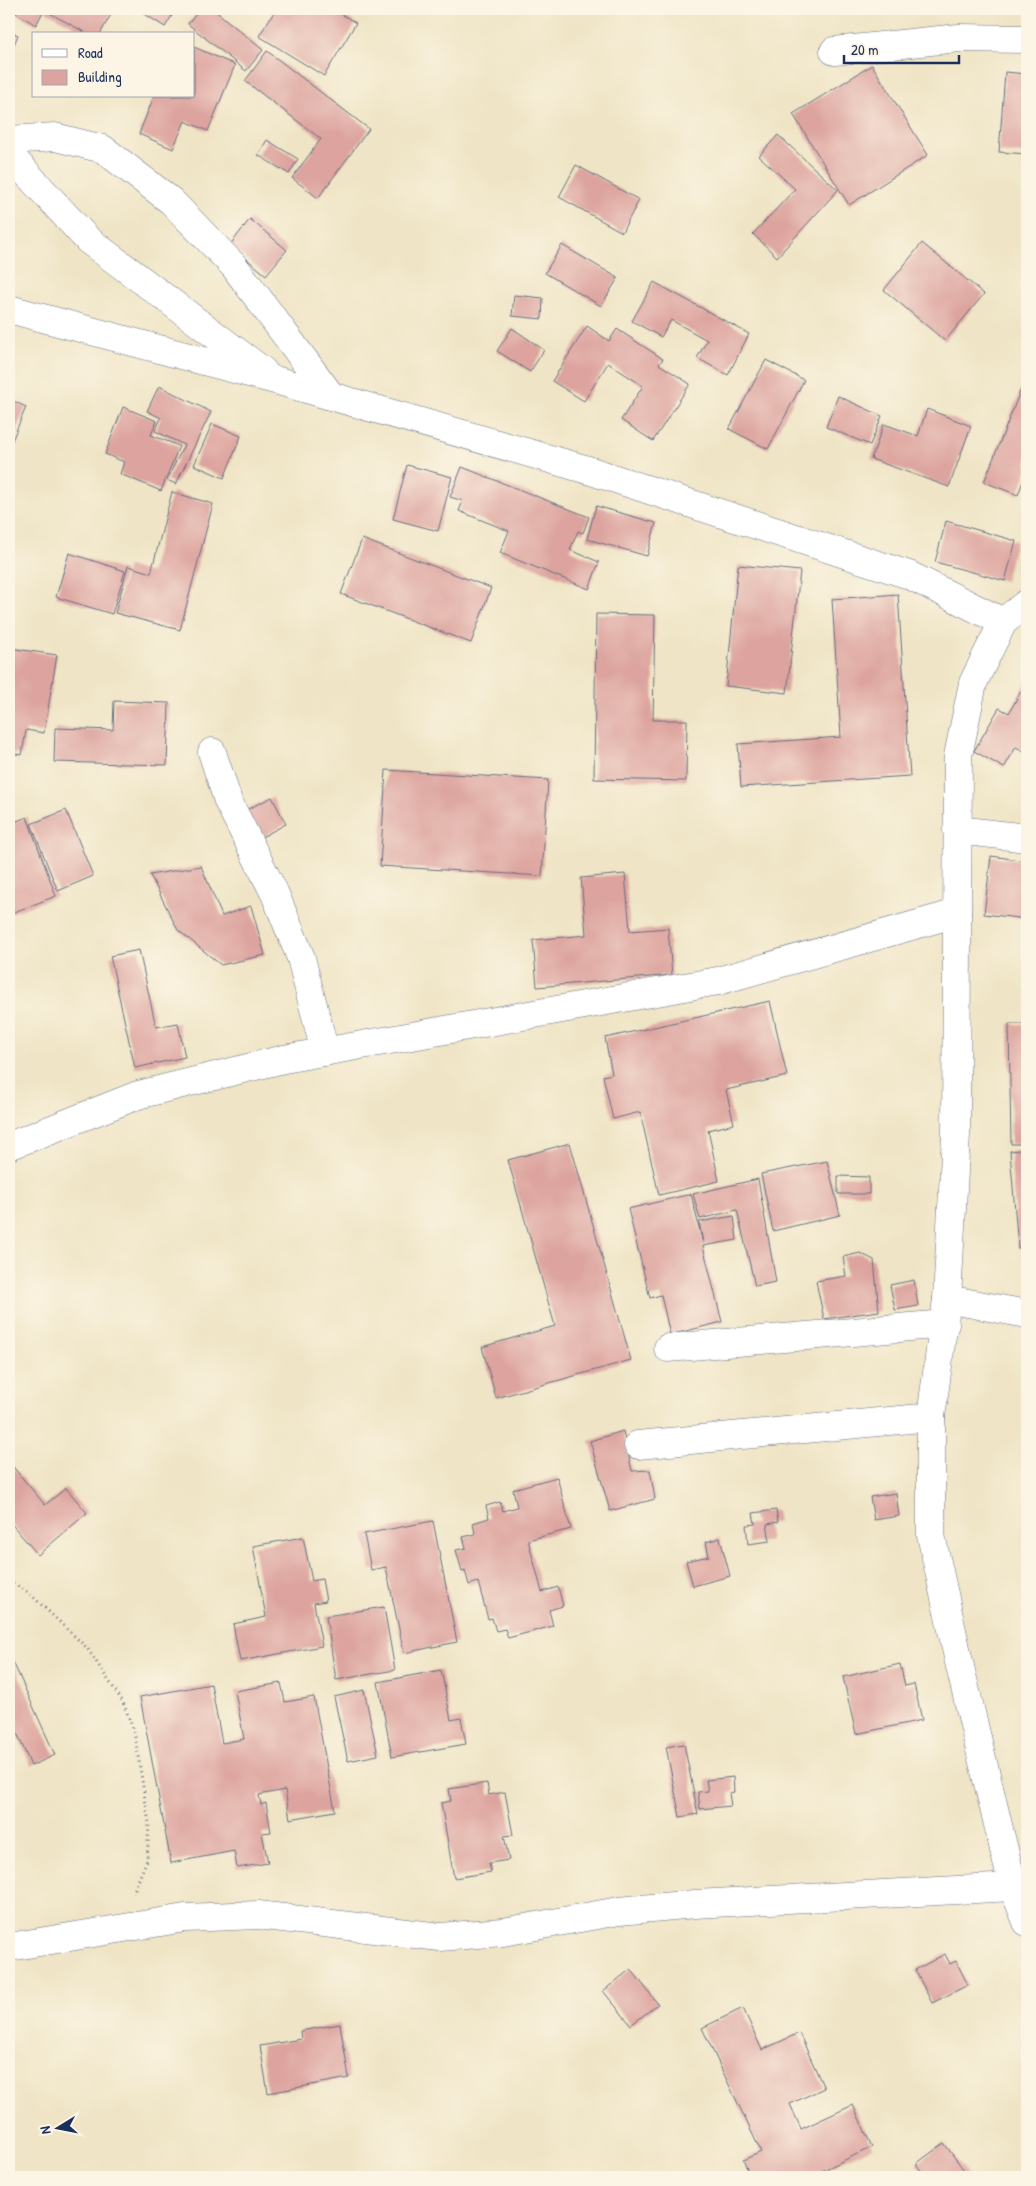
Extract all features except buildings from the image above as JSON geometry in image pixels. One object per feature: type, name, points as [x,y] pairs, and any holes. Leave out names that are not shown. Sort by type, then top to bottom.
[{"type":"street","points":[[834,51],[959,38],[1027,39]]},
{"type":"street","points":[[9,140],[55,137],[102,149],[171,201],[234,266],[331,396]]},
{"type":"street","points":[[9,154],[88,240],[275,380]]},
{"type":"street","points":[[9,309],[275,380],[588,470],[909,575],[1003,622]]},
{"type":"street","points":[[1027,603],[1003,622],[973,683],[958,756],[956,1135],[946,1311],[931,1417],[931,1535],[961,1671],[1020,1885],[1027,1922]]},
{"type":"street","points":[[212,752],[228,801],[275,894],[301,958],[325,1052]]},
{"type":"street","points":[[958,830],[1027,838]]},
{"type":"street","points":[[9,1146],[138,1095],[284,1059],[718,981],[957,913]]},
{"type":"street","points":[[668,1348],[946,1311],[1027,1314]]},
{"type":"street","points":[[638,1444],[931,1417]]},
{"type":"street","points":[[9,1948],[185,1918],[258,1915],[440,1937],[503,1932],[619,1910],[1020,1885]]},
{"type":"path","points":[[9,1581],[29,1593],[87,1648],[123,1702],[134,1731],[149,1823],[147,1860],[132,1894]]}]
